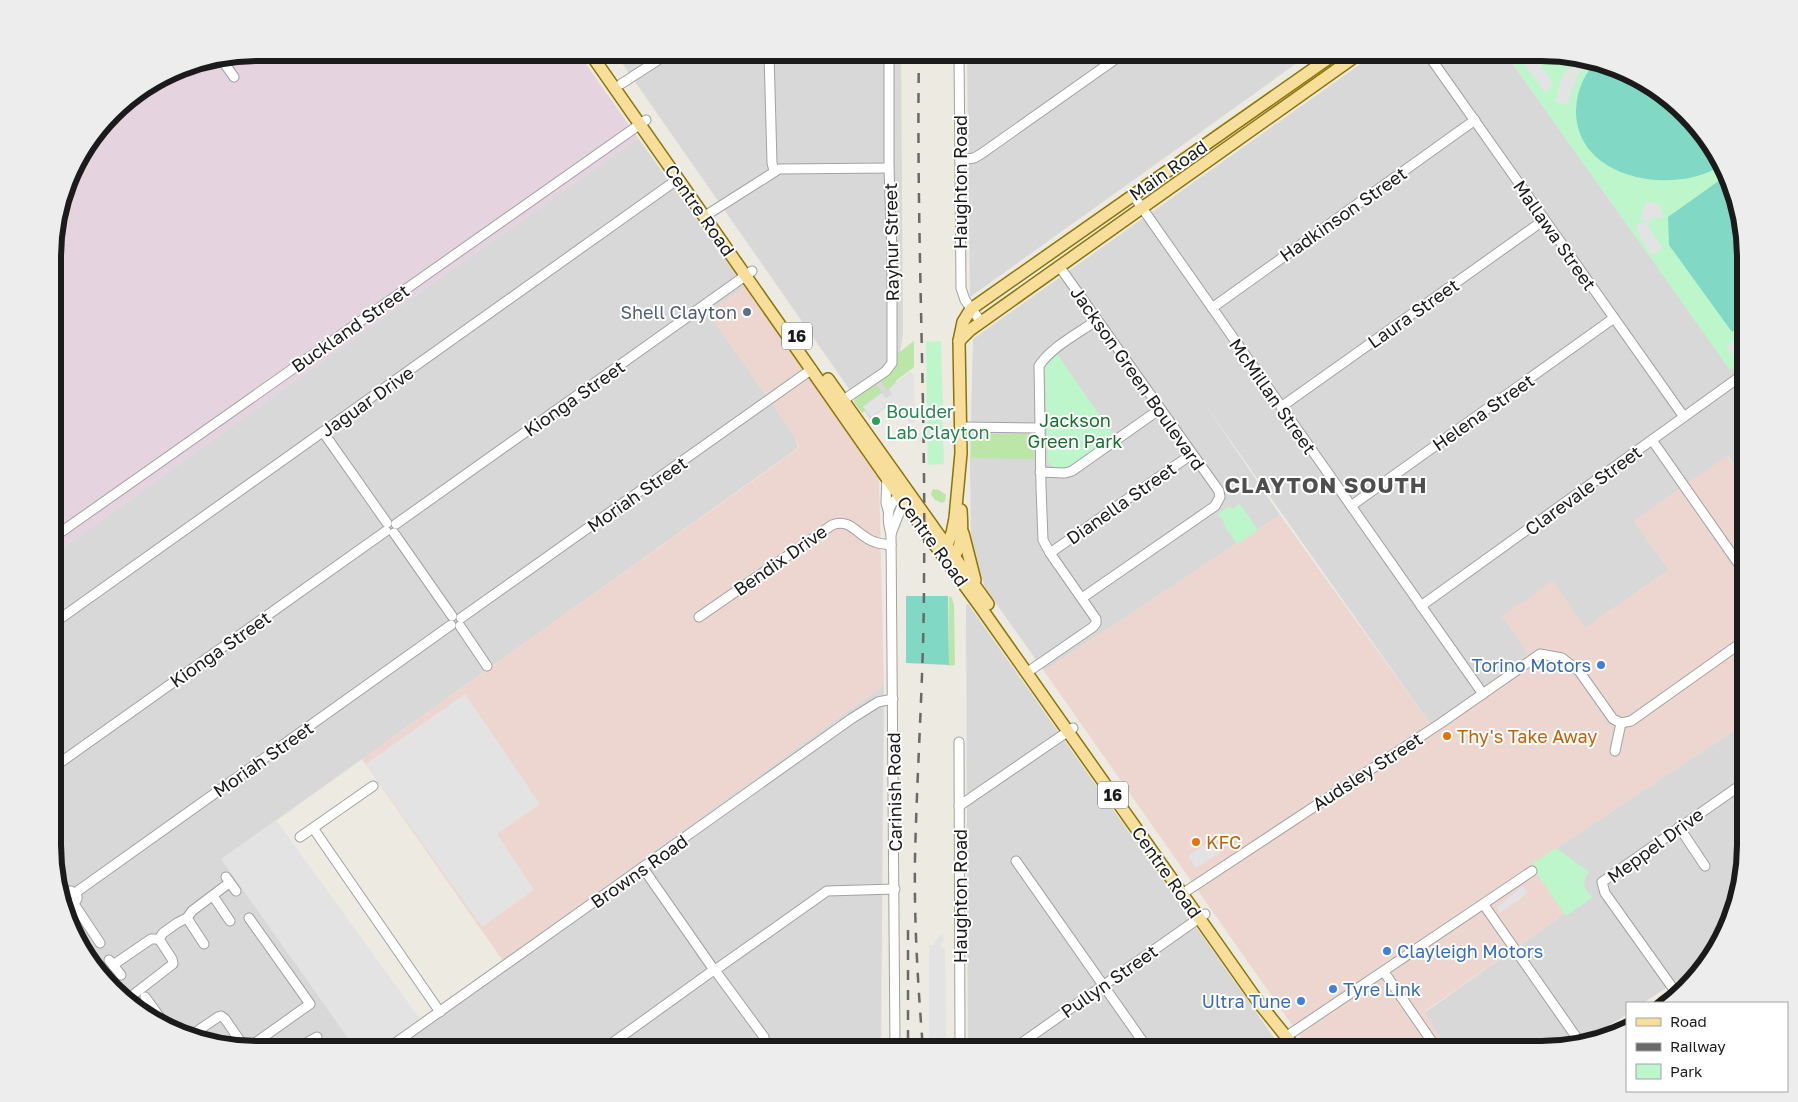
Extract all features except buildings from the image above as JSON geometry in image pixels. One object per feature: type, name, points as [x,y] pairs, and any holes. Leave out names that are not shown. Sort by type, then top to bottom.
[{"type":"main road","name":"Centre Road","points":[[597,61],[643,122],[840,402],[906,498],[914,516],[978,589],[1070,730]]},
{"type":"main road","name":"Centre Road","points":[[604,61],[621,84],[678,178],[708,214]]},
{"type":"main road","name":"Main Road","points":[[971,309],[1323,61]]},
{"type":"main road","name":"Main Road","points":[[981,322],[1347,61]]},
{"type":"main road","points":[[1253,110],[1262,122]]},
{"type":"main road","points":[[1084,230],[1093,242]]},
{"type":"main road","name":"Centre Road","points":[[749,273],[812,369],[840,402],[887,477],[936,529],[948,554],[1202,916],[1259,1004],[1290,1041]]},
{"type":"main road","points":[[948,554],[960,541],[958,521],[961,427],[960,341],[963,322],[971,309]]},
{"type":"main road","points":[[960,341],[966,333],[981,322]]},
{"type":"main road","points":[[936,529],[958,521]]},
{"type":"main road","points":[[958,521],[978,589]]},
{"type":"street","points":[[621,84],[656,61]]},
{"type":"street","points":[[769,61],[772,164],[774,171]]},
{"type":"street","name":"Rayhur Street","points":[[840,402],[886,370],[892,363],[889,61]]},
{"type":"street","name":"Haughton Road","points":[[959,61],[961,288],[965,300],[981,322]]},
{"type":"street","points":[[960,160],[974,158],[981,154],[1111,61]]},
{"type":"street","name":"Mallawa Street","points":[[1433,61],[1684,417]]},
{"type":"street","points":[[225,64],[234,77]]},
{"type":"street","name":"Hadkinson Street","points":[[1212,308],[1475,120]]},
{"type":"street","name":"Buckland Street","points":[[61,532],[643,122]]},
{"type":"street","points":[[708,214],[774,171],[889,168]]},
{"type":"street","name":"Jaguar Drive","points":[[61,618],[678,178]]},
{"type":"street","name":"McMillan Street","points":[[1133,195],[1483,694]]},
{"type":"street","name":"Laura Street","points":[[1281,407],[1544,220]]},
{"type":"street","name":"Jackson Green Boulevard","points":[[1059,266],[1219,491],[1220,497],[1215,506],[1082,598]]},
{"type":"street","name":"Kionga Street","points":[[61,762],[749,273]]},
{"type":"street","name":"Helena Street","points":[[1351,506],[1614,318]]},
{"type":"street","points":[[1032,670],[1094,627],[1096,623],[1096,619],[1050,553],[1044,540],[1040,472],[1039,366],[1051,352],[1097,320]]},
{"type":"street","name":"Moriah Street","points":[[68,893],[456,622],[812,369]]},
{"type":"street","name":"Clarevale Street","points":[[1421,606],[1737,379]]},
{"type":"street","points":[[1040,472],[1072,472],[1160,409]]},
{"type":"street","points":[[961,427],[1040,428]]},
{"type":"street","points":[[323,432],[487,666]]},
{"type":"street","points":[[1652,440],[1737,561]]},
{"type":"street","name":"Dianella Street","points":[[1050,553],[1192,454]]},
{"type":"street","name":"Carinish Road","points":[[887,477],[887,522],[891,534],[895,1041]]},
{"type":"street","points":[[888,510],[894,502],[906,498]]},
{"type":"street","points":[[896,526],[906,498]]},
{"type":"street","points":[[891,534],[900,520],[914,516]]},
{"type":"street","name":"Bendix Drive","points":[[699,617],[838,522],[845,522],[874,542],[891,544]]},
{"type":"street","points":[[1615,751],[1621,723],[1631,721],[1737,646]]},
{"type":"street","name":"Audsley Street","points":[[1185,892],[1540,654],[1562,658],[1579,671],[1613,719],[1621,723]]},
{"type":"street","name":"Browns Road","points":[[400,1041],[851,719],[878,702],[893,699]]},
{"type":"street","points":[[959,806],[1070,730]]},
{"type":"street","name":"Haughton Road","points":[[959,742],[960,1041]]},
{"type":"street","points":[[300,837],[373,786]]},
{"type":"street","name":"Meppel Drive","points":[[1666,995],[1605,893],[1602,882],[1737,787]]},
{"type":"street","points":[[1679,827],[1705,866]]},
{"type":"street","points":[[313,828],[440,1012]]},
{"type":"street","points":[[1016,861],[1142,1041]]},
{"type":"street","points":[[643,868],[764,1037],[764,1041]]},
{"type":"street","points":[[1283,1032],[1384,972],[1532,871]]},
{"type":"street","points":[[159,939],[163,933],[187,918],[192,912],[230,884]]},
{"type":"street","points":[[615,1041],[827,891],[895,889]]},
{"type":"street","points":[[68,893],[77,899],[71,904]]},
{"type":"street","points":[[213,896],[230,920]]},
{"type":"street","points":[[1484,905],[1576,1037]]},
{"type":"street","points":[[71,906],[100,943]]},
{"type":"street","name":"Pullyn Street","points":[[1025,1041],[1202,916]]},
{"type":"street","points":[[187,918],[204,944]]},
{"type":"street","points":[[249,918],[310,1004],[257,1041]]},
{"type":"street","points":[[121,975],[111,962],[151,939],[159,939]]},
{"type":"street","points":[[132,995],[174,964],[159,939]]},
{"type":"street","points":[[1384,972],[1432,1041]]},
{"type":"street","points":[[145,997],[158,1014]]},
{"type":"street","points":[[197,1031],[221,1016],[241,1040]]},
{"type":"street","points":[[311,1041],[317,1037]]},
{"type":"shaded area","points":[[257,61],[584,61],[638,138],[61,549],[61,257],[63,232],[68,206],[76,182],[87,159],[110,128],[128,110],[159,87],[182,76],[206,68],[232,63]]},
{"type":"shaded area","points":[[621,61],[901,61],[903,333],[893,402],[870,419]]},
{"type":"shaded area","points":[[967,61],[1300,61],[970,297]]},
{"type":"shaded area","points":[[1365,61],[1511,61],[1730,369],[1737,364],[1737,469],[1728,456],[1634,521],[1669,570],[1585,628],[1502,616],[1529,654],[1431,725],[1204,403],[1280,515],[1044,671],[985,588],[971,543],[970,458],[973,339]]},
{"type":"shaded area","points":[[1523,61],[1538,61],[1549,77],[1553,85],[1545,93]]},
{"type":"shaded area","points":[[1571,64],[1586,66],[1576,79],[1569,104],[1556,102],[1560,81]]},
{"type":"shaded area","points":[[1591,68],[1616,76],[1650,94],[1688,128],[1704,148],[1716,168],[1702,175],[1678,180],[1654,180],[1630,175],[1608,166],[1591,152],[1580,133],[1576,109],[1578,95]]},
{"type":"shaded area","points":[[638,138],[745,287],[708,313],[795,436],[798,448],[222,859],[350,1041],[257,1041],[232,1039],[206,1034],[182,1026],[148,1008],[110,974],[87,943],[76,920],[65,883],[61,845],[61,549]]},
{"type":"shaded area","points":[[1721,179],[1733,219],[1737,257],[1737,329],[1732,332],[1669,245],[1668,217]]},
{"type":"shaded area","points":[[1646,201],[1662,206],[1661,211],[1663,212],[1662,219],[1653,216],[1651,222],[1647,222],[1653,235],[1663,248],[1652,256],[1635,226],[1646,221],[1640,219]]},
{"type":"shaded area","points":[[745,287],[879,479],[884,685],[503,961],[362,759],[799,448],[795,436],[708,313]]},
{"type":"shaded area","points":[[1737,339],[1737,361],[1726,346]]},
{"type":"shaded area","points":[[910,371],[914,375],[915,422],[910,423],[893,401],[871,417],[863,407],[882,393],[886,398],[892,394],[889,389]]},
{"type":"shaded area","points":[[1727,456],[1737,470],[1737,728],[1531,865],[1564,914],[1424,1012],[1443,1041],[1303,1041],[1044,671],[1280,515],[1431,725],[1528,654],[1502,616],[1553,581],[1585,628],[1669,570],[1634,521]]},
{"type":"shaded area","points":[[906,596],[948,596],[949,665],[906,663]]},
{"type":"shaded area","points":[[968,604],[1276,1041],[968,1041],[966,605]]},
{"type":"shaded area","points":[[884,685],[881,1041],[388,1041]]},
{"type":"shaded area","points":[[465,694],[540,804],[497,834],[534,890],[482,927],[366,764]]},
{"type":"shaded area","points":[[1737,728],[1737,845],[1733,883],[1717,931],[1704,954],[1689,973],[1645,1002],[1626,1002],[1626,1015],[1600,1031],[1592,1034],[1541,1041],[1443,1041],[1424,1013],[1564,914],[1531,865]]},
{"type":"shaded area","points":[[276,820],[420,1019],[388,1041],[350,1041],[221,859]]},
{"type":"shaded area","points":[[1212,840],[1220,852],[1196,868],[1188,856]]},
{"type":"shaded area","points":[[1523,886],[1528,893],[1500,913],[1497,907]]},
{"type":"shaded area","points":[[943,934],[944,941],[941,945],[942,948],[945,948],[946,1041],[929,1041],[929,945],[934,945],[938,937]]},
{"type":"green space","points":[[1511,61],[1566,63],[1592,68],[1616,76],[1639,87],[1670,110],[1704,148],[1722,182],[1730,206],[1735,232],[1737,257],[1737,366],[1730,370]]},
{"type":"green space","points":[[914,341],[914,367],[898,379],[888,390],[880,381],[895,366],[897,354]]},
{"type":"green space","points":[[941,341],[943,409],[927,409],[926,342]]},
{"type":"green space","name":"Jackson Green Park","points":[[1057,354],[1115,437],[1082,462],[1064,468],[1055,467],[1048,462],[1045,366]]},
{"type":"green space","points":[[875,384],[882,392],[863,406],[866,410],[862,413],[854,402],[855,399]]},
{"type":"green space","points":[[942,413],[944,464],[928,465],[927,421]]},
{"type":"green space","points":[[971,434],[1034,434],[1034,459],[971,458]]},
{"type":"green space","points":[[933,489],[939,490],[946,495],[945,501],[942,503],[935,500],[931,494]]},
{"type":"green space","points":[[1240,504],[1258,530],[1237,544],[1218,514],[1230,506],[1232,509]]},
{"type":"green space","points":[[949,596],[952,598],[954,605],[955,665],[949,666]]},
{"type":"green space","points":[[1556,848],[1589,872],[1586,875],[1584,885],[1593,897],[1566,916],[1531,865]]},
{"type":"railway","points":[[919,61],[924,579],[915,883],[919,1002],[922,1041]]},
{"type":"railway","points":[[908,930],[908,1041]]},
{"type":"place","name":"Shell Clayton","points":[[747,312]]},
{"type":"place","name":"Boulder Lab Clayton","points":[[876,421]]},
{"type":"place","name":"Torino Motors","points":[[1601,665]]},
{"type":"place","name":"Thy's Take Away","points":[[1447,736]]},
{"type":"place","name":"KFC","points":[[1196,842]]},
{"type":"place","name":"Clayleigh Motors","points":[[1387,951]]},
{"type":"place","name":"Tyre Link","points":[[1333,989]]},
{"type":"place","name":"Ultra Tune","points":[[1301,1001]]},
{"type":"district","name":"CLAYTON SOUTH","points":[[1326,484]]}]
